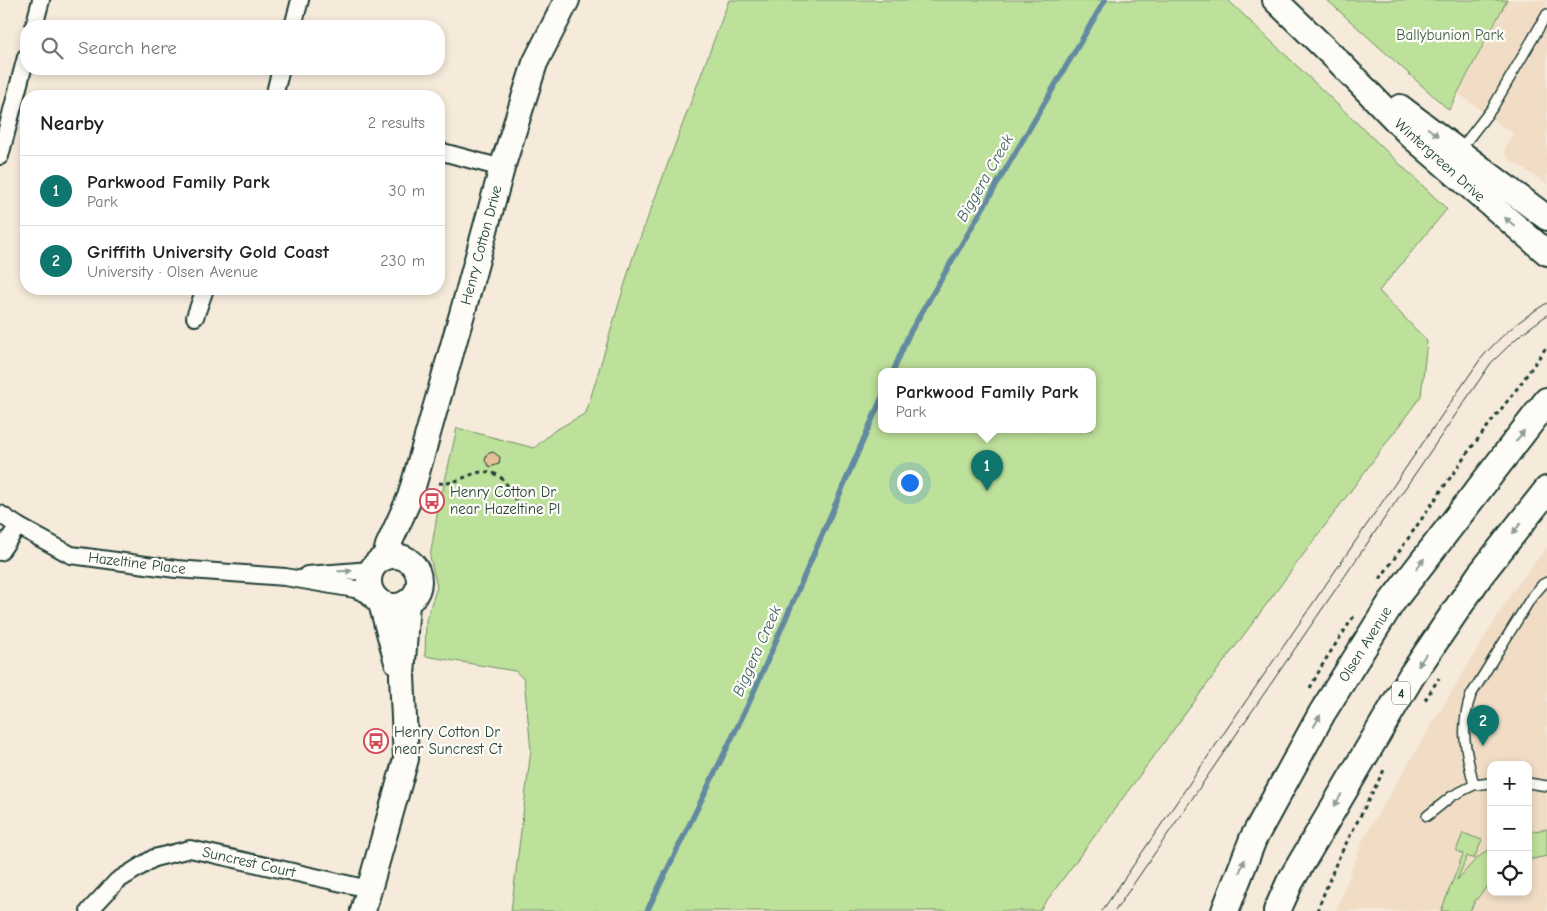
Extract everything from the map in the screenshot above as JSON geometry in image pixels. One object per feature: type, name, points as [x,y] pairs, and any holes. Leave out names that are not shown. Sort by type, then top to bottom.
[{"type":"main road","name":"Olsen Avenue","points":[[1225,911],[1253,839],[1322,713],[1391,603],[1546,400]]},
{"type":"main road","name":"4","points":[[1277,911],[1290,882],[1412,675],[1480,575],[1547,490]]},
{"type":"street","points":[[36,20],[41,0]]},
{"type":"street","points":[[295,20],[300,0]]},
{"type":"street","name":"Henry Cotton Drive","points":[[378,564],[410,497],[502,168],[535,63],[567,0]]},
{"type":"street","name":"Wintergreen Drive","points":[[1274,0],[1338,61],[1411,136],[1547,253]]},
{"type":"street","name":"Wintergreen Drive","points":[[1338,61],[1547,218]]},
{"type":"street","points":[[0,156],[21,75]]},
{"type":"street","points":[[276,90],[279,75]]},
{"type":"street","points":[[445,153],[502,168]]},
{"type":"street","points":[[195,317],[203,295]]},
{"type":"street","name":"Henry Cotton Drive","points":[[408,560],[410,497]]},
{"type":"street","name":"Hazeltine Place","points":[[0,514],[71,555],[176,569],[285,577],[355,589],[378,600]]},
{"type":"street","points":[[0,552],[18,526]]},
{"type":"street","points":[[378,600],[394,606],[407,602],[414,597],[418,590],[418,573],[408,560],[393,556],[378,564],[368,584],[378,600],[402,676]]},
{"type":"street","name":"Hazeltine Place","points":[[285,577],[334,572],[378,564]]},
{"type":"street","points":[[366,900],[406,759],[402,676],[407,602]]},
{"type":"street","name":"Suncrest Court","points":[[89,911],[117,881],[139,867],[154,858],[190,848],[366,900]]},
{"type":"lane","points":[[1459,152],[1493,107],[1547,14]]},
{"type":"lane","points":[[1474,784],[1464,736],[1468,702],[1531,598],[1547,582]]},
{"type":"lane","points":[[1427,816],[1452,796],[1474,784],[1487,783]]},
{"type":"lane","points":[[1532,784],[1547,786]]},
{"type":"path","points":[[439,483],[450,484],[479,472],[494,473],[503,479],[516,502],[525,506],[542,504]]},
{"type":"path","points":[[1421,707],[1442,674]]},
{"type":"path","points":[[1317,911],[1337,861],[1386,766]]},
{"type":"shaded area","points":[[1507,0],[1547,0],[1547,184],[1510,160],[1505,152],[1507,143],[1513,134],[1459,94]]},
{"type":"shaded area","points":[[1547,547],[1547,911],[1336,911],[1364,837],[1514,589]]},
{"type":"green space","points":[[729,0],[1228,0],[1447,209],[1379,291],[1427,341],[1421,396],[1039,911],[511,911],[531,750],[524,679],[515,671],[425,656],[426,620],[437,587],[430,557],[437,516],[457,428],[534,448],[554,431],[586,413],[633,257]]},
{"type":"green space","name":"Ballybunion Park","points":[[1327,0],[1507,0],[1449,110]]},
{"type":"green space","points":[[1547,829],[1547,856],[1532,859],[1532,831]]},
{"type":"green space","points":[[1463,833],[1482,840],[1474,859],[1467,856],[1457,880],[1476,859],[1487,851],[1487,887],[1475,901],[1470,911],[1441,911],[1463,854],[1456,851]]},
{"type":"building","points":[[493,452],[500,457],[499,464],[490,467],[485,461],[487,454]]},
{"type":"waterway","name":"Biggera Creek","points":[[895,368],[909,334],[1105,0]]},
{"type":"waterway","name":"Biggera Creek","points":[[647,911],[749,703],[878,406]]},
{"type":"tram line","points":[[1102,911],[1479,361],[1510,329],[1547,303]]},
{"type":"tram line","points":[[1115,911],[1491,363],[1520,335],[1547,315]]},
{"type":"place","name":"Parkwood Family Park","points":[[987,491]]},
{"type":"place","name":"Henry Cotton Dr near Hazeltine Pl","points":[[432,501]]},
{"type":"place","name":"Henry Cotton Dr near Suncrest Ct","points":[[376,741]]},
{"type":"place","name":"Griffith University Gold Coast","points":[[1483,746]]}]
